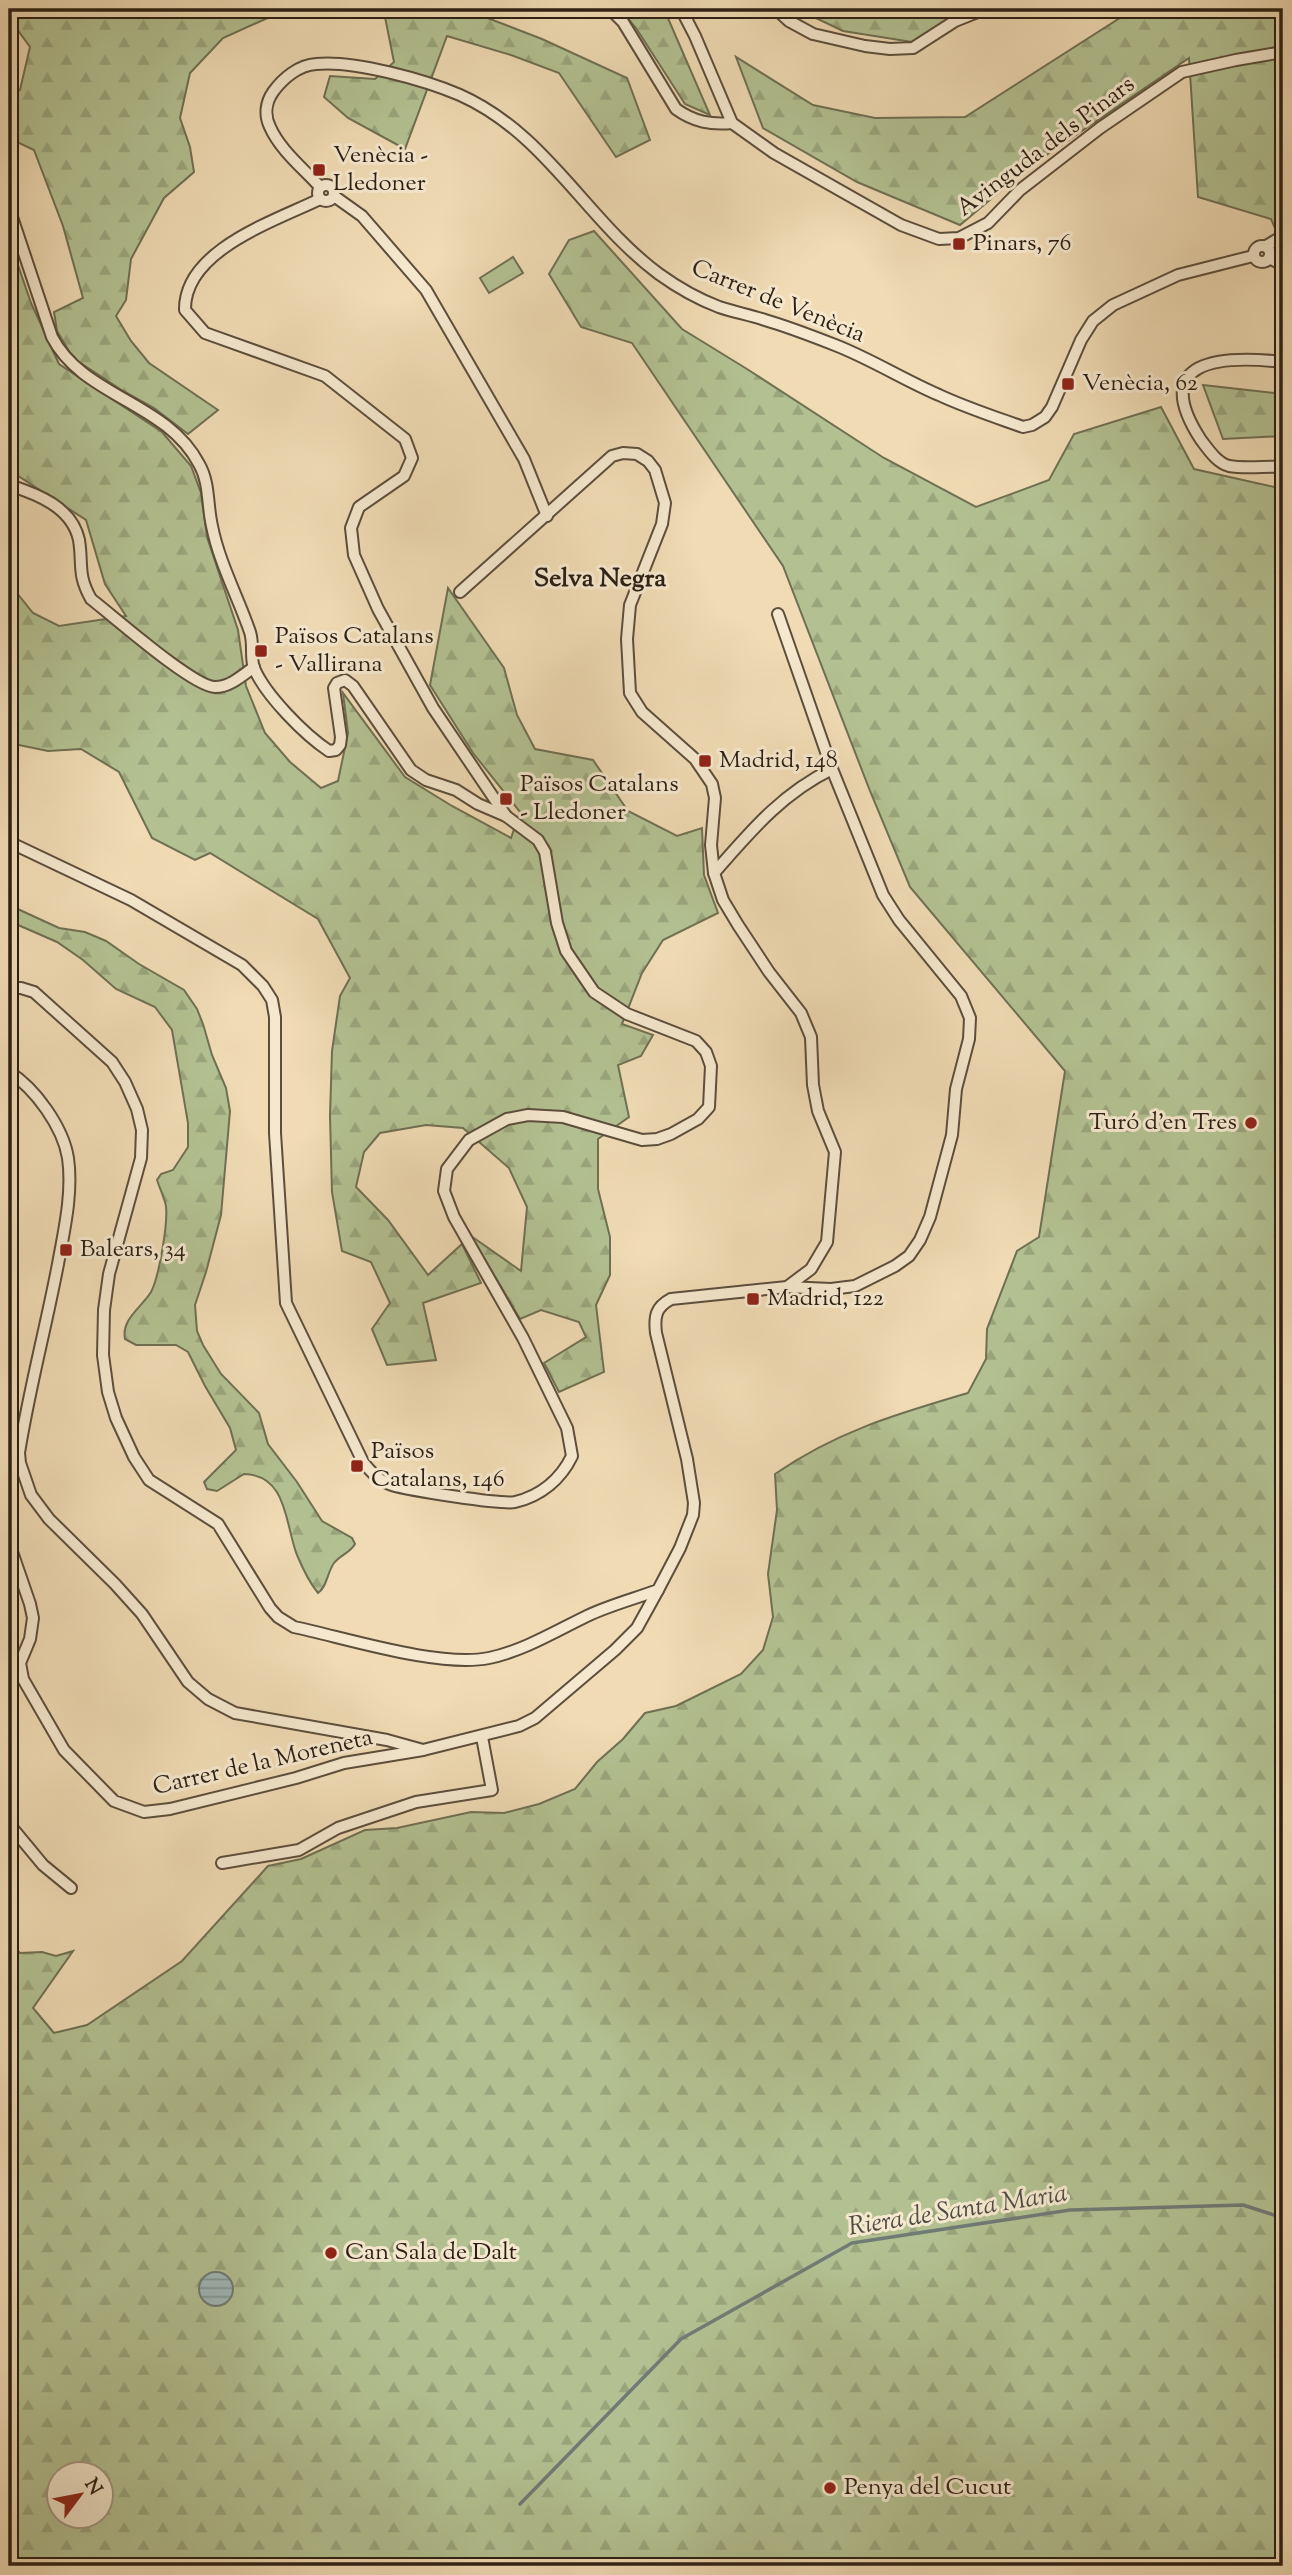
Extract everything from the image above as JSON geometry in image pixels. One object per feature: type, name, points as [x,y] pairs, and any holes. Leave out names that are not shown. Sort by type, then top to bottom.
[{"type":"street","points":[[610,9],[623,22],[676,109],[689,119],[715,124],[732,123],[681,9]]},
{"type":"street","points":[[776,9],[789,21],[813,34],[890,49],[914,48],[956,21],[985,9]]},
{"type":"street","name":"Avinguda dels Pinars","points":[[732,123],[774,153],[901,225],[930,237],[959,237],[988,223],[1020,190],[1100,128],[1182,72],[1283,52]]},
{"type":"street","name":"Carrer de Venècia","points":[[320,187],[284,148],[270,127],[266,114],[269,99],[277,86],[294,71],[315,64],[342,64],[445,89],[488,110],[524,136],[626,245],[658,273],[691,294],[720,307],[762,318],[837,346],[938,395],[1023,427],[1045,417],[1081,340],[1093,321],[1112,305],[1178,275],[1254,256]]},
{"type":"street","points":[[320,199],[320,187],[331,186],[334,196],[362,216],[426,290],[524,459],[547,516]]},
{"type":"street","points":[[334,196],[328,201],[320,199],[214,253],[193,278],[184,296],[184,310],[205,333],[325,376],[405,439],[412,458],[404,476],[359,508],[351,528],[354,555],[378,609],[433,708],[506,816]]},
{"type":"street","points":[[9,208],[52,337],[67,360],[83,373],[159,419],[182,440],[200,464],[210,503],[212,526],[253,641],[254,667],[281,707],[329,751],[336,750],[341,737],[334,688],[337,683],[345,680],[353,686],[411,770],[426,780],[456,790],[478,804],[506,816],[538,840],[545,852],[557,923],[566,951],[594,992],[627,1014],[696,1041],[706,1052],[711,1066],[709,1107],[698,1119],[657,1139],[642,1140],[564,1116],[528,1115],[507,1119],[469,1140],[447,1169],[444,1191],[454,1217],[523,1338],[567,1428],[572,1456],[546,1489],[512,1503],[391,1485],[374,1476],[363,1462],[286,1303],[275,1133],[275,1017],[272,1000],[263,986],[242,965],[131,900],[9,842]]},
{"type":"street","points":[[1283,236],[1266,246],[1257,246],[1254,251],[1259,262],[1269,258],[1283,265]]},
{"type":"street","points":[[1266,246],[1269,258]]},
{"type":"street","points":[[1283,362],[1240,360],[1209,363],[1191,373],[1182,396],[1190,423],[1208,450],[1227,466],[1283,467]]},
{"type":"street","points":[[460,592],[612,456],[623,453],[637,454],[655,470],[665,503],[662,524],[630,605],[630,692],[642,712],[695,759],[712,784],[715,798],[711,845],[714,873],[723,900],[769,972],[801,1013],[811,1037],[813,1085],[818,1111],[835,1152],[827,1242],[811,1269],[787,1287]]},
{"type":"street","points":[[9,485],[49,500],[74,525],[79,541],[82,582],[91,599],[183,671],[206,685],[215,687],[236,680],[254,667]]},
{"type":"street","points":[[778,614],[831,769],[883,895],[899,920],[961,996],[970,1018],[969,1039],[956,1089],[952,1135],[930,1217],[920,1240],[909,1256],[895,1266],[855,1286],[831,1289],[787,1287]]},
{"type":"street","points":[[714,873],[783,799],[805,782],[831,769]]},
{"type":"street","points":[[9,988],[34,992],[112,1062],[137,1109],[142,1130],[141,1158],[109,1274],[104,1310],[103,1355],[108,1391],[134,1457],[149,1480],[218,1524],[278,1617],[294,1627],[416,1654],[489,1658],[517,1649],[591,1614],[657,1590]]},
{"type":"street","points":[[9,1072],[34,1094],[59,1133],[68,1157],[69,1195],[61,1249],[14,1448],[31,1495],[49,1519],[142,1614],[188,1682],[208,1699],[235,1713],[387,1740],[423,1750]]},
{"type":"street","name":"Carrer de la Moreneta","points":[[20,1663],[23,1679],[64,1750],[114,1801],[144,1812],[170,1809],[296,1778],[344,1762],[423,1750],[519,1726],[535,1718],[590,1673],[637,1628],[680,1548],[693,1515],[694,1503],[687,1460],[656,1333],[656,1312],[662,1304],[671,1299],[787,1287]]},
{"type":"street","points":[[9,1543],[33,1618],[32,1632],[20,1663],[9,1668]]},
{"type":"street","points":[[222,1863],[299,1850],[338,1828],[416,1802],[492,1790],[482,1737]]},
{"type":"street","points":[[9,1824],[43,1865],[71,1888]]},
{"type":"green space","points":[[9,9],[464,9],[542,39],[627,78],[650,140],[616,157],[559,73],[447,36],[405,149],[348,118],[324,97],[330,76],[375,79],[394,62],[384,12],[272,16],[223,38],[190,73],[180,118],[190,147],[194,172],[164,198],[131,259],[126,300],[116,316],[149,363],[218,410],[188,434],[154,408],[73,358],[57,331],[54,312],[83,298],[63,226],[34,150],[13,140],[9,141],[9,97],[20,90],[30,47],[9,18]]},
{"type":"green space","points":[[620,9],[664,9],[710,115],[685,104],[636,28]]},
{"type":"green space","points":[[797,9],[962,9],[958,15],[933,32],[912,42],[843,31]]},
{"type":"green space","points":[[1134,9],[1283,9],[1283,246],[1271,219],[1198,197],[1189,58],[1029,167],[960,225],[857,182],[763,128],[736,57],[813,105],[875,118],[965,117]]},
{"type":"green space","points":[[594,231],[682,329],[884,458],[976,507],[1049,480],[1074,434],[1161,407],[1194,469],[1283,489],[1283,2566],[9,2566],[9,1942],[20,1953],[42,1952],[56,1956],[73,1951],[33,2008],[54,2033],[87,2025],[182,1961],[268,1866],[301,1859],[365,1830],[397,1828],[471,1812],[504,1813],[539,1804],[575,1789],[597,1762],[623,1739],[645,1713],[676,1706],[741,1674],[763,1650],[773,1617],[768,1574],[777,1510],[775,1474],[821,1446],[868,1425],[968,1393],[986,1359],[987,1329],[1017,1251],[1039,1237],[1065,1071],[910,887],[783,566],[632,343],[581,327],[549,274],[569,240]]},
{"type":"green space","points":[[9,239],[31,303],[59,364],[162,432],[191,466],[201,493],[207,537],[238,630],[246,686],[265,733],[290,762],[321,788],[338,781],[348,733],[343,693],[405,777],[511,838],[520,812],[473,753],[430,685],[448,588],[504,668],[517,715],[535,749],[593,760],[628,811],[677,836],[702,828],[704,875],[718,913],[663,940],[642,973],[622,1024],[653,1035],[641,1056],[618,1065],[629,1117],[598,1139],[598,1189],[610,1237],[610,1275],[596,1305],[604,1372],[559,1392],[544,1363],[586,1337],[579,1322],[541,1310],[520,1319],[471,1236],[521,1271],[527,1207],[509,1168],[463,1128],[426,1125],[380,1133],[364,1152],[356,1187],[388,1220],[428,1275],[462,1244],[481,1283],[423,1303],[436,1360],[387,1365],[372,1329],[390,1303],[371,1262],[342,1251],[332,1192],[332,1051],[340,996],[350,978],[318,919],[210,853],[195,860],[152,838],[119,772],[81,749],[48,751],[9,743],[9,583],[33,613],[59,626],[126,616],[105,584],[86,520],[9,470]]},
{"type":"green space","points":[[513,257],[523,273],[489,293],[480,278]]},
{"type":"green space","points":[[1203,385],[1283,394],[1283,436],[1223,439]]},
{"type":"green space","points":[[9,905],[59,928],[85,932],[106,941],[184,990],[197,1009],[226,1088],[230,1111],[221,1215],[195,1305],[197,1331],[221,1374],[259,1413],[268,1444],[322,1521],[352,1538],[355,1544],[334,1563],[318,1593],[299,1560],[287,1516],[277,1492],[269,1483],[244,1474],[217,1491],[207,1489],[204,1482],[236,1450],[230,1428],[188,1352],[176,1345],[136,1345],[125,1339],[126,1325],[151,1292],[160,1263],[166,1206],[157,1180],[161,1174],[173,1170],[188,1147],[188,1123],[172,1030],[155,1007],[116,989],[83,960],[57,942],[9,921]]},
{"type":"water","points":[[216,2272],[228,2277],[233,2289],[228,2301],[216,2306],[204,2301],[199,2289],[204,2277]]},
{"type":"waterway","name":"Riera de Santa Maria","points":[[520,2504],[681,2339],[852,2243],[1070,2210],[1243,2205],[1283,2218]]},
{"type":"place","name":"Venècia - Lledoner","points":[[319,170]]},
{"type":"place","name":"Pinars, 76","points":[[959,244]]},
{"type":"place","name":"Venècia, 62","points":[[1068,384]]},
{"type":"place","name":"Països Catalans - Vallirana","points":[[261,651]]},
{"type":"place","name":"Madrid, 148","points":[[705,761]]},
{"type":"place","name":"Països Catalans - Lledoner","points":[[506,799]]},
{"type":"place","name":"Turó d'en Tres","points":[[1251,1123]]},
{"type":"place","name":"Balears, 34","points":[[66,1250]]},
{"type":"place","name":"Madrid, 122","points":[[753,1299]]},
{"type":"place","name":"Països Catalans, 146","points":[[357,1466]]},
{"type":"place","name":"Can Sala de Dalt","points":[[331,2253]]},
{"type":"place","name":"Penya del Cucut","points":[[830,2488]]},
{"type":"district","name":"Selva Negra","points":[[600,579]]}]
